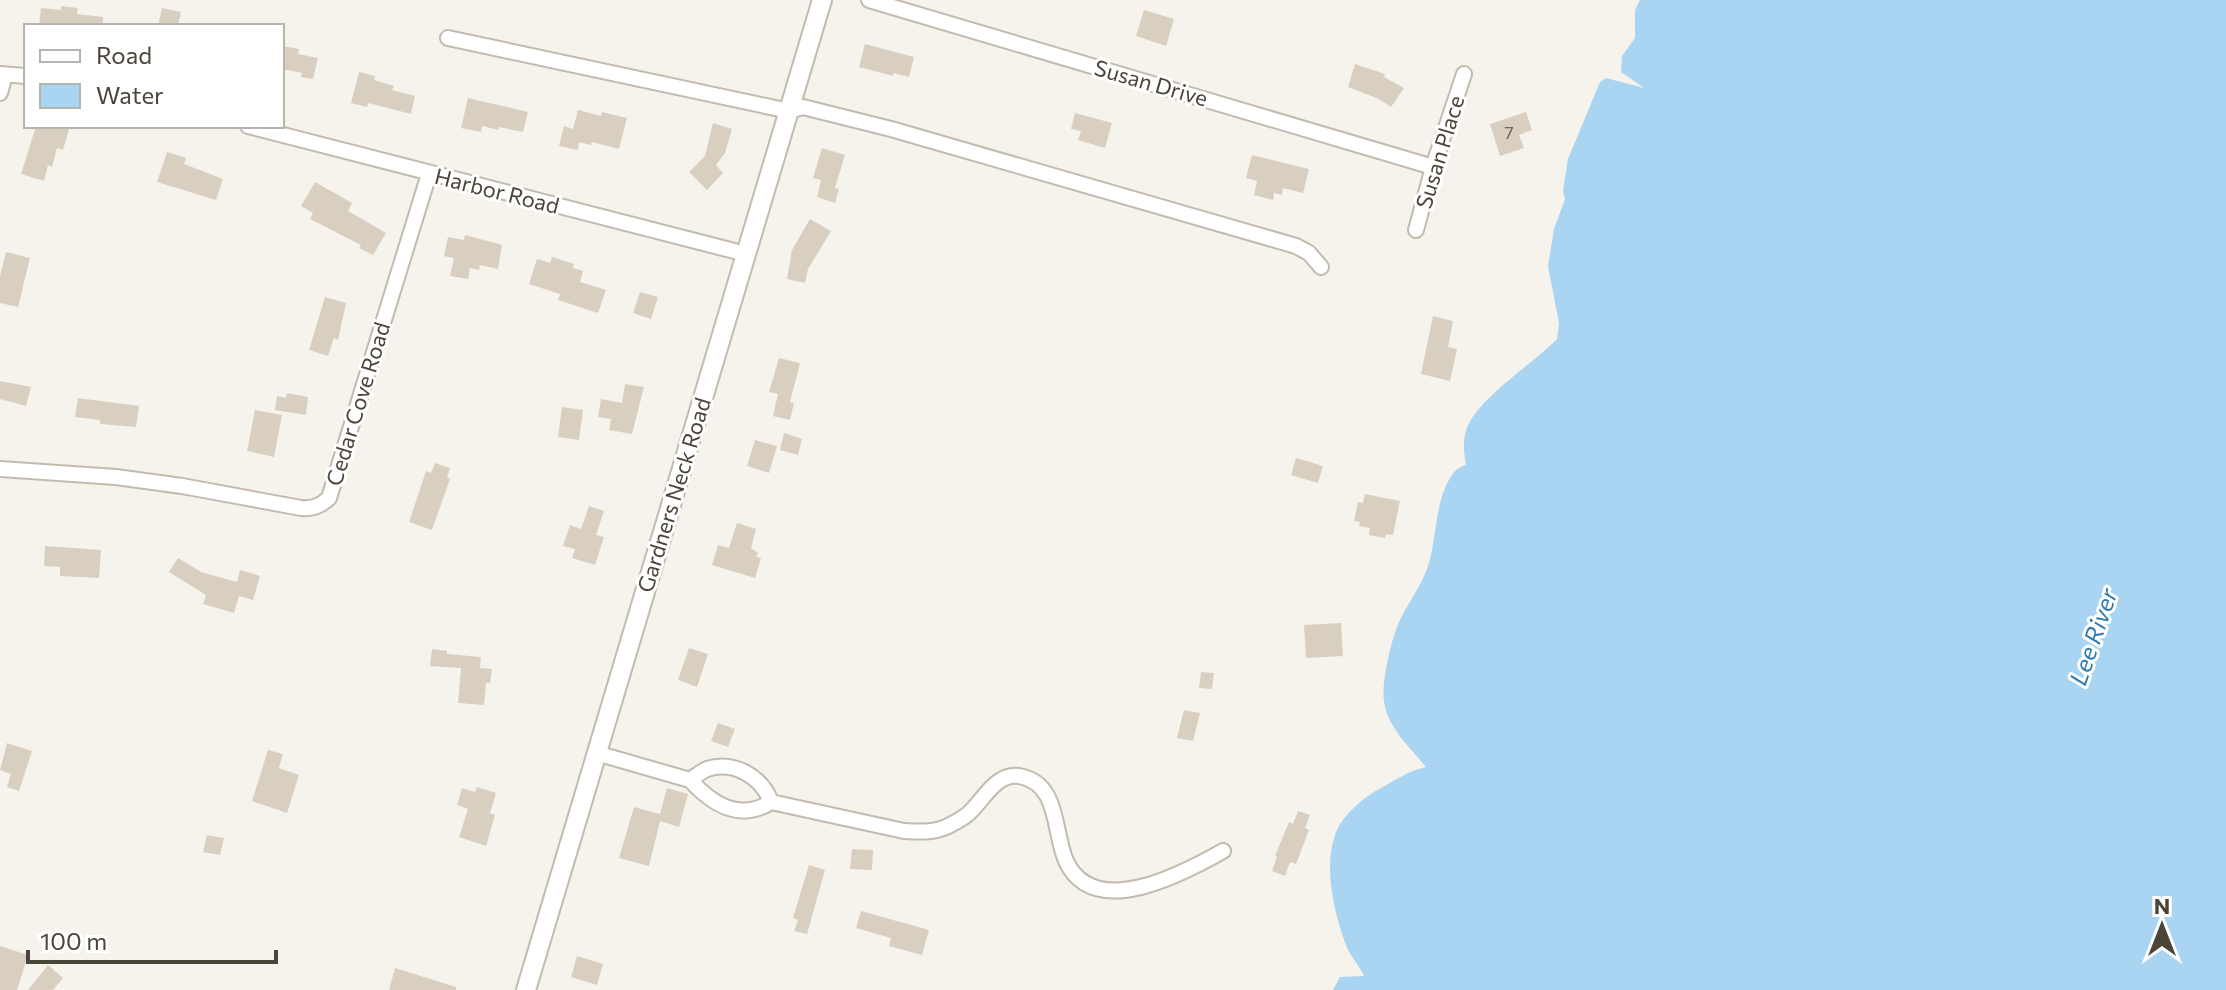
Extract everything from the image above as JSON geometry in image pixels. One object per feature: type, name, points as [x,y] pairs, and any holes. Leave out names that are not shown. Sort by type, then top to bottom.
[{"type":"street","name":"Gardners Neck Road","points":[[526,990],[822,0]]},
{"type":"street","name":"Susan Drive","points":[[869,0],[1433,167]]},
{"type":"street","points":[[448,38],[789,111],[803,107],[891,129],[1296,246],[1309,253],[1321,267]]},
{"type":"street","points":[[0,93],[3,74],[24,76]]},
{"type":"street","name":"Susan Place","points":[[1416,230],[1464,74]]},
{"type":"street","name":"Harbor Road","points":[[256,128],[746,254]]},
{"type":"street","name":"Cedar Cove Road","points":[[0,469],[116,477],[301,508],[312,509],[321,505],[329,498],[429,174]]},
{"type":"street","points":[[596,753],[690,780],[707,798],[721,805],[756,810],[771,802],[904,831],[924,832],[950,825],[970,812],[986,791],[998,782],[1012,776],[1022,776],[1041,788],[1050,800],[1061,847],[1072,872],[1084,883],[1100,889],[1114,891],[1155,883],[1191,869],[1223,851]]},
{"type":"street","points":[[690,780],[708,769],[726,767],[742,770],[760,783],[771,802]]},
{"type":"water","name":"Lee River","points":[[1640,0],[2226,0],[2226,990],[1333,990],[1340,977],[1364,976],[1348,950],[1335,909],[1330,863],[1335,835],[1348,814],[1368,796],[1414,770],[1426,767],[1400,736],[1386,710],[1384,682],[1394,635],[1426,570],[1446,485],[1455,471],[1466,465],[1464,438],[1473,417],[1494,393],[1557,339],[1559,323],[1548,266],[1554,229],[1565,199],[1563,191],[1568,159],[1600,82],[1606,78],[1644,88],[1621,72],[1622,56],[1635,38],[1635,10]]},
{"type":"building","points":[[61,6],[78,8],[77,14],[103,17],[103,24],[39,24],[41,8],[61,10]]},
{"type":"building","points":[[162,8],[181,12],[178,24],[158,24]]},
{"type":"building","points":[[1144,10],[1174,19],[1166,46],[1136,36]]},
{"type":"building","points":[[865,44],[914,57],[909,77],[859,67]]},
{"type":"building","points":[[284,46],[299,49],[298,54],[318,58],[313,79],[301,77],[302,73],[284,69]]},
{"type":"building","points":[[1355,64],[1385,74],[1384,77],[1404,88],[1391,107],[1348,87]]},
{"type":"building","points":[[359,72],[394,86],[392,90],[415,96],[411,114],[368,103],[367,107],[351,103]]},
{"type":"building","points":[[468,98],[528,112],[523,132],[499,127],[499,130],[482,126],[481,132],[461,128]]},
{"type":"building","points":[[578,110],[627,118],[619,149],[592,142],[591,145],[579,142],[578,150],[559,146],[564,126],[573,129]]},
{"type":"building","points":[[1526,112],[1532,130],[1519,135],[1524,148],[1500,156],[1490,124]]},
{"type":"building","points":[[1075,113],[1112,123],[1105,148],[1078,140],[1081,131],[1071,129]]},
{"type":"building","points":[[713,123],[732,129],[725,153],[716,165],[723,173],[707,190],[689,172],[705,156]]},
{"type":"building","points":[[35,128],[69,128],[63,150],[57,148],[44,181],[21,174]]},
{"type":"building","points":[[822,148],[845,155],[835,188],[839,189],[835,203],[817,197],[821,180],[813,178]]},
{"type":"building","points":[[167,152],[186,158],[184,164],[223,179],[216,200],[157,182]]},
{"type":"building","points":[[1252,155],[1309,169],[1303,193],[1283,188],[1282,195],[1274,193],[1273,200],[1254,195],[1257,181],[1246,178]]},
{"type":"building","points":[[315,182],[352,203],[348,211],[386,233],[373,255],[359,248],[361,245],[310,219],[313,213],[301,206]]},
{"type":"building","points":[[810,219],[831,231],[808,269],[805,283],[787,279],[792,250]]},
{"type":"building","points":[[465,235],[502,245],[498,269],[480,265],[479,270],[470,268],[468,279],[450,276],[454,258],[444,256],[448,237],[464,240]]},
{"type":"building","points":[[6,252],[30,258],[18,307],[0,303],[0,276]]},
{"type":"building","points":[[552,257],[574,264],[573,268],[583,271],[580,282],[606,290],[598,313],[558,300],[560,294],[529,284],[537,259],[550,263]]},
{"type":"building","points":[[640,292],[658,297],[651,319],[633,313]]},
{"type":"building","points":[[325,297],[346,303],[338,340],[334,338],[328,356],[309,350]]},
{"type":"building","points":[[1433,316],[1453,321],[1448,347],[1457,349],[1450,381],[1421,374]]},
{"type":"building","points":[[779,358],[800,363],[790,402],[794,403],[790,420],[773,416],[778,394],[769,392]]},
{"type":"building","points":[[0,381],[31,387],[26,406],[0,399]]},
{"type":"building","points":[[625,384],[644,387],[632,434],[609,430],[611,419],[598,417],[601,399],[622,403]]},
{"type":"building","points":[[287,393],[308,397],[306,415],[275,410],[277,396],[286,398]]},
{"type":"building","points":[[78,398],[139,406],[136,427],[100,424],[100,420],[75,417]]},
{"type":"building","points":[[562,407],[583,410],[579,440],[558,437]]},
{"type":"building","points":[[255,410],[282,415],[274,457],[247,451]]},
{"type":"building","points":[[784,433],[802,439],[798,455],[780,450]]},
{"type":"building","points":[[755,440],[777,446],[769,473],[747,466]]},
{"type":"building","points":[[1296,458],[1323,466],[1318,483],[1291,475]]},
{"type":"building","points":[[435,463],[450,468],[447,478],[450,479],[432,530],[409,522],[426,471],[431,473]]},
{"type":"building","points":[[1365,494],[1400,501],[1393,535],[1386,534],[1385,538],[1369,535],[1370,528],[1359,526],[1360,522],[1354,521],[1358,502],[1363,503]]},
{"type":"building","points":[[589,506],[604,511],[596,535],[604,537],[595,565],[572,558],[575,549],[563,546],[570,525],[581,529]]},
{"type":"building","points":[[737,523],[756,529],[751,548],[758,553],[756,557],[761,558],[755,578],[712,565],[718,545],[729,548]]},
{"type":"building","points":[[45,546],[101,550],[99,578],[60,576],[60,567],[44,566]]},
{"type":"building","points":[[178,558],[201,572],[237,582],[240,570],[260,576],[253,600],[239,596],[234,613],[203,604],[206,595],[169,572]]},
{"type":"building","points":[[1341,623],[1343,656],[1306,658],[1304,625]]},
{"type":"building","points":[[689,648],[708,654],[697,687],[678,680]]},
{"type":"building","points":[[432,649],[447,651],[447,654],[481,657],[480,668],[492,669],[490,683],[486,683],[484,705],[458,703],[461,668],[430,666]]},
{"type":"building","points":[[1201,672],[1214,673],[1212,689],[1199,688]]},
{"type":"building","points":[[1184,710],[1200,713],[1193,741],[1177,738]]},
{"type":"building","points":[[718,723],[735,729],[728,747],[711,741]]},
{"type":"building","points":[[7,743],[32,751],[19,791],[7,787],[11,774],[0,770]]},
{"type":"building","points":[[268,750],[283,754],[279,768],[299,775],[287,813],[252,801]]},
{"type":"building","points":[[477,787],[496,793],[490,813],[495,815],[486,846],[459,837],[468,809],[457,805],[462,788],[475,792]]},
{"type":"building","points":[[667,788],[688,794],[679,827],[660,821],[649,866],[619,858],[634,807],[660,814]]},
{"type":"building","points":[[1298,811],[1310,815],[1305,828],[1309,830],[1296,864],[1290,862],[1285,876],[1272,871],[1275,856],[1289,822],[1293,824]]},
{"type":"building","points":[[207,835],[224,838],[220,855],[203,852]]},
{"type":"building","points":[[852,849],[873,850],[872,870],[850,869]]},
{"type":"building","points":[[809,865],[825,870],[807,934],[794,931],[798,920],[793,918]]},
{"type":"building","points":[[861,911],[929,930],[922,955],[889,946],[891,938],[856,928]]},
{"type":"building","points":[[0,946],[28,955],[17,990],[0,990]]},
{"type":"building","points":[[577,956],[603,964],[597,985],[571,977]]},
{"type":"building","points":[[48,965],[63,978],[53,990],[28,990]]},
{"type":"building","points":[[395,968],[456,987],[456,990],[389,990]]}]
